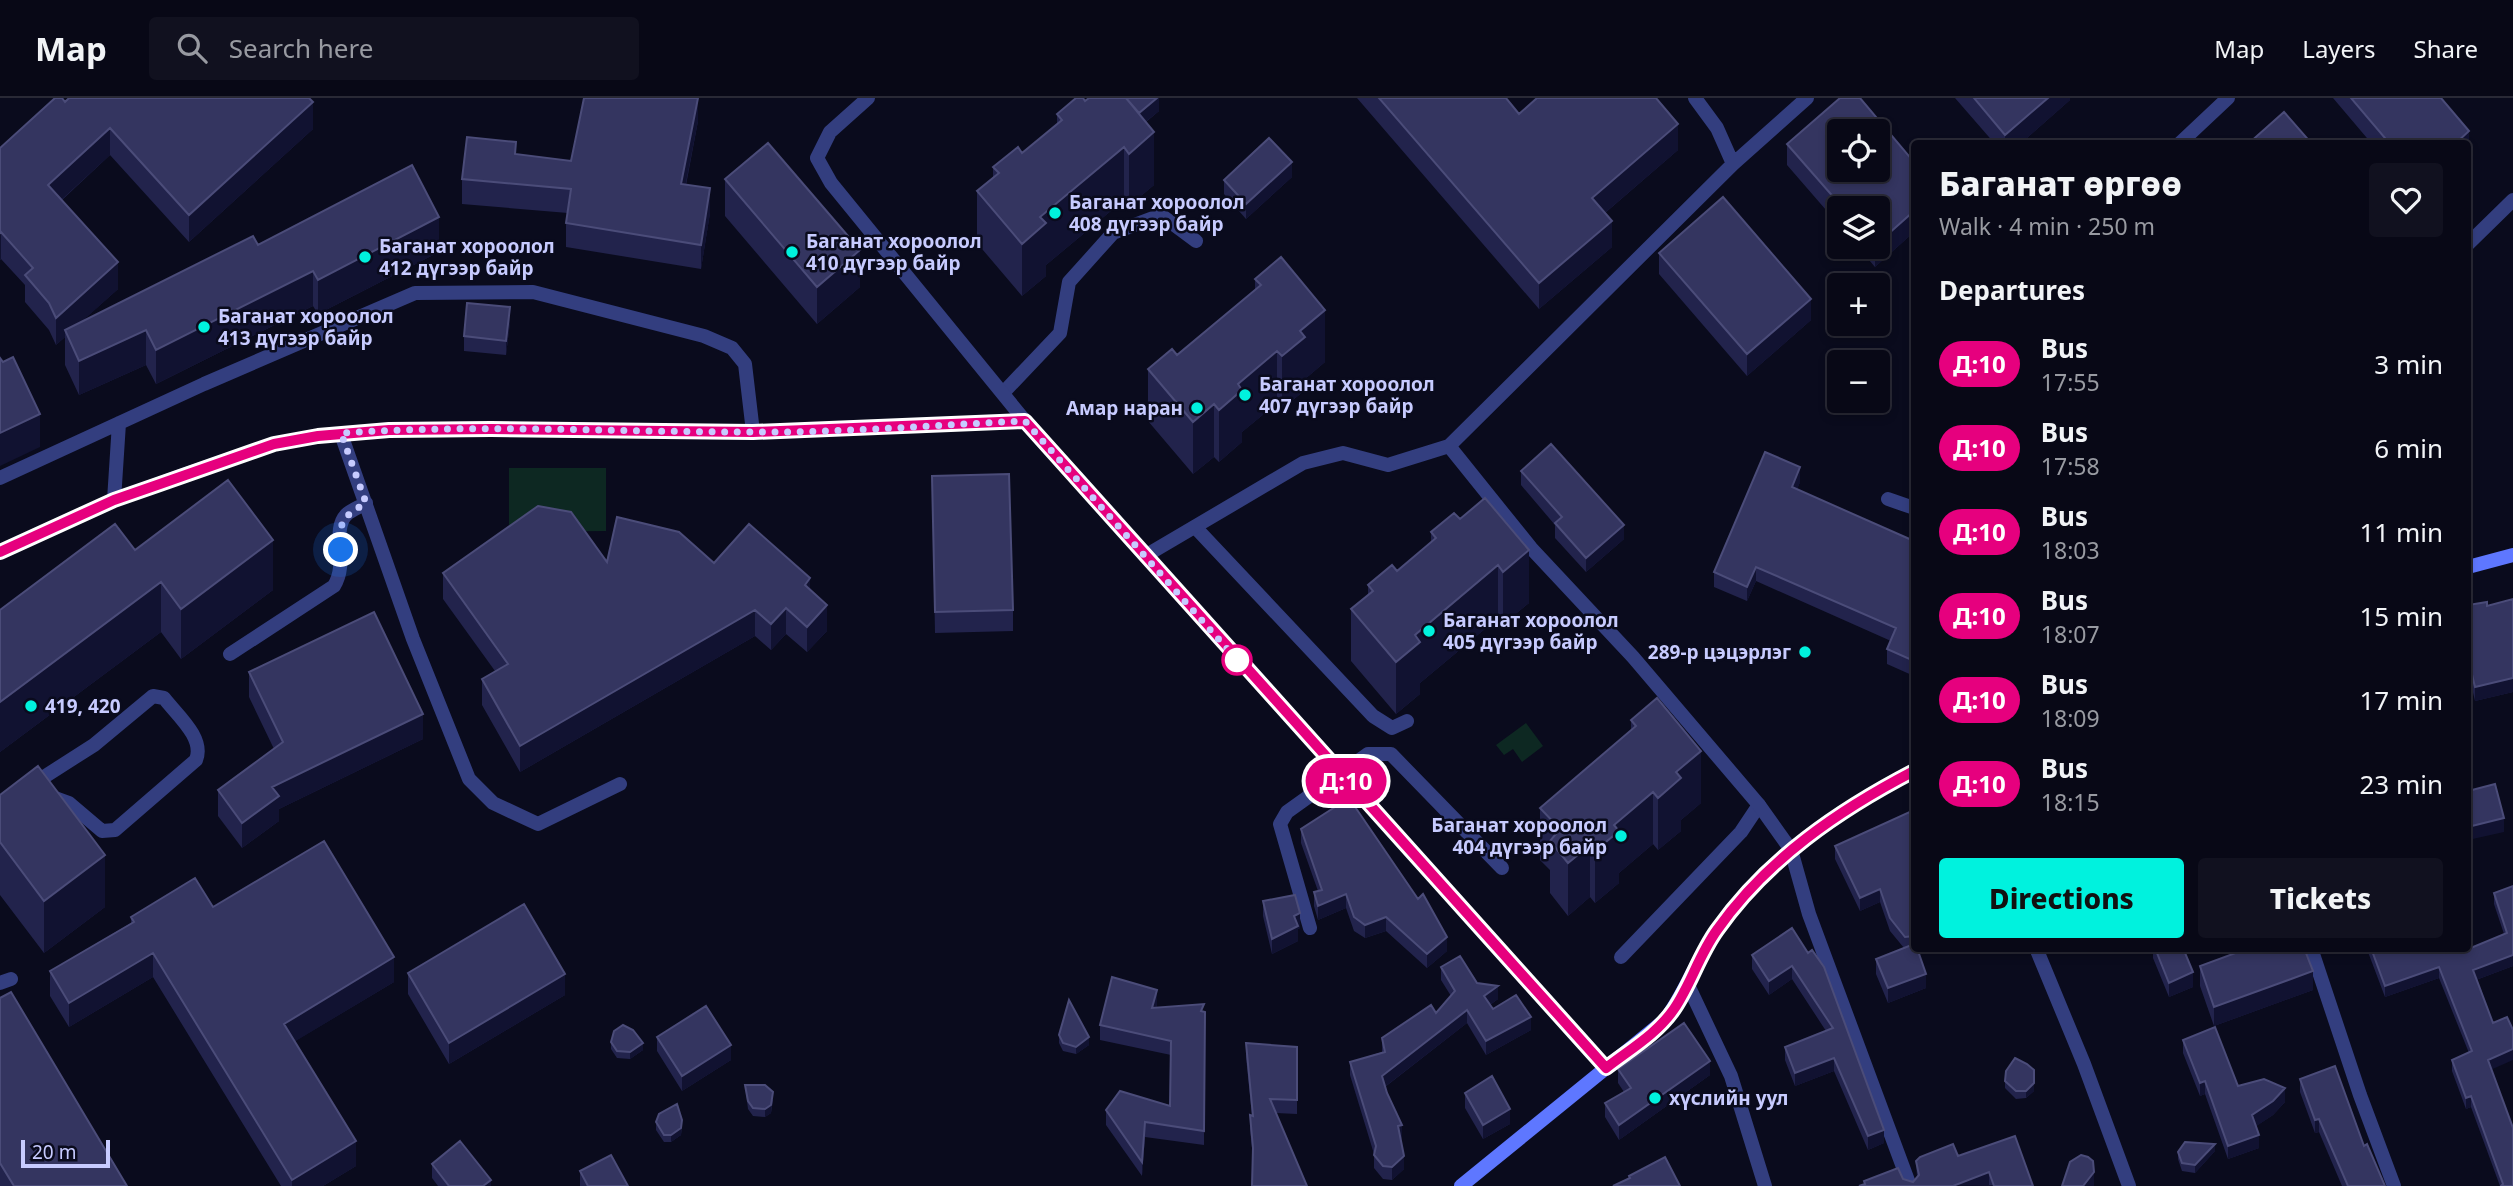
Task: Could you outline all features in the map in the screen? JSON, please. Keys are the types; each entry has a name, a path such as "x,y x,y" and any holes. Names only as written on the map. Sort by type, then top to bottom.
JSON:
{"main road":[{"path":"2471,566 2513,555"},
{"path":"1461,1186 1665,1020 1688,985 1717,929 1762,877 1791,850 1843,812 1911,773"}],"street":[{"path":"868,98 830,132 817,158 831,183 1025,421 1606,1068"},
{"path":"1695,98 1717,128 1733,164"},
{"path":"1145,556 1303,463 1343,453 1388,465 1449,446 1733,164 1807,98"},
{"path":"2183,140 2228,98"},
{"path":"2471,241 2513,200"},
{"path":"1003,393 1060,332 1069,282 1113,233 1161,215 1196,241"},
{"path":"0,478 415,293 533,292 704,336 732,348 745,364 753,432"},
{"path":"0,552 114,500 274,444 341,433 491,429 753,432 1025,421"},
{"path":"114,500 119,423"},
{"path":"341,433 413,639 469,779 493,803 538,824 620,784"},
{"path":"1449,446 1531,548 1633,657 1759,805 1791,850 1810,914 1910,1186"},
{"path":"1888,499 1911,507"},
{"path":"230,654 334,586 341,574 340,526 347,514 366,503"},
{"path":"1195,527 1373,716 1392,728 1407,722"},
{"path":"0,805 94,745 153,696 164,698 198,741 200,751 196,760 115,830 102,831 69,803 50,796 19,794"},
{"path":"1310,928 1280,824 1287,812 1368,754 1391,754 1502,868"},
{"path":"1621,957 1741,832 1759,805"},
{"path":"2038,952 2084,1064 2129,1186"},
{"path":"2312,952 2360,1094 2395,1186"},
{"path":"1688,985 1731,1076 1765,1186"}],"green space":[{"path":"509,468 606,468 606,531 509,532"},
{"path":"1526,723 1543,746 1522,762 1513,749 1504,755 1496,745"}],"building":[{"path":"55,98 62,98 65,102 69,98 309,98 313,102 189,215 110,128 48,185 118,262 56,318 49,303 25,275 33,268 0,233 0,148"},
{"path":"584,98 698,98 681,184 710,188 701,245 566,223 571,189 462,179 467,137 516,142 515,154 571,161"},
{"path":"1076,98 1083,98 1085,101 1089,98 1126,98 1154,132 1129,154 1124,147 1040,217 1046,223 1022,244 977,191 999,173 993,167 1018,147 1022,153 1062,120 1057,114"},
{"path":"1126,98 1157,98 1139,113"},
{"path":"1379,98 1506,98 1519,114 1537,98 1656,98 1678,124 1592,198 1612,221 1539,283"},
{"path":"1840,98 1860,98 1878,119 1827,119 1827,182 1890,182 1890,134 1911,158 1911,214 1890,232 1890,196 1832,196 1787,144"},
{"path":"1974,98 2048,98 2005,135"},
{"path":"2351,98 2441,98 2469,131 2459,140 2387,140"},
{"path":"2284,112 2308,140 2252,140"},
{"path":"1269,138 1292,162 1246,204 1224,180"},
{"path":"768,143 860,250 817,287 725,179"},
{"path":"412,165 439,217 318,280 313,271 156,350 146,330 79,361 65,330 253,236 258,245"},
{"path":"1723,197 1811,299 1747,354 1659,253"},
{"path":"1281,257 1325,310 1300,331 1305,337 1282,356 1277,351 1238,384 1242,390 1219,410 1214,404 1193,422 1148,369 1172,349 1177,355 1261,285 1255,279"},
{"path":"467,303 510,307 506,341 464,336"},
{"path":"13,357 40,414 0,433 0,358 3,362"},
{"path":"1551,444 1624,525 1586,558 1555,523 1562,517 1521,471"},
{"path":"1765,452 1800,467 1792,487 1911,540 1911,660 1887,649 1896,628 1756,567 1747,587 1714,572"},
{"path":"1009,474 1013,610 935,612 932,476"},
{"path":"228,480 273,540 181,609 161,582 0,702 0,610 115,524 135,550"},
{"path":"1485,498 1529,550 1503,572 1498,565 1415,635 1420,642 1396,662 1351,609 1373,591 1368,585 1392,565 1397,571 1436,538 1431,532 1454,513 1460,519"},
{"path":"538,506 571,512 607,562 617,517 679,532 714,563 749,524 810,578 805,585 827,605 807,627 786,608 771,624 755,610 520,746 482,679 508,664 443,573"},
{"path":"2513,599 2513,678 2475,687 2471,670 2471,605 2487,602 2487,606"},
{"path":"374,612 423,714 272,787 279,796 242,823 218,790 283,742 249,672"},
{"path":"1657,698 1701,751 1676,772 1681,778 1658,798 1653,792 1614,825 1619,831 1595,851 1590,845 1568,863 1550,841 1560,829 1540,808 1636,726 1631,720"},
{"path":"38,766 105,855 44,901 0,842 0,795"},
{"path":"2495,784 2504,818 2471,826 2471,790"},
{"path":"1349,798 1418,899 1423,894 1447,937 1427,954 1386,917 1365,925 1354,917 1346,894 1318,906 1314,892 1322,890 1301,829"},
{"path":"1911,811 1911,936 1905,937 1890,918 1880,889 1860,898 1835,846"},
{"path":"324,841 394,957 284,1024 356,1141 292,1180 153,953 69,1003 50,971 134,922 131,917 195,878 213,907"},
{"path":"2513,886 2513,955 2473,970 2493,1023 2507,1017 2513,1030 2513,1049 2488,1060 2513,1128 2513,1186 2501,1186 2503,1184 2471,1096 2466,1098 2452,1060 2472,1051 2439,967 2385,986 2372,952 2471,952 2471,948 2507,933 2494,893"},
{"path":"1295,895 1300,913 1294,916 1298,926 1272,939 1263,901"},
{"path":"524,904 565,974 449,1043 408,973"},
{"path":"1792,928 1808,953 1812,950 1824,967 1884,1130 1868,1136 1834,1058 1795,1073 1785,1047 1833,1028 1792,966 1769,981 1752,955"},
{"path":"1911,945 1911,952 1918,952 1926,974 1888,988 1876,959"},
{"path":"2157,952 2185,952 2193,972 2169,983"},
{"path":"2238,952 2306,952 2313,971 2214,1007 2200,966"},
{"path":"1460,956 1477,983 1498,986 1484,996 1493,1009 1516,995 1531,1017 1486,1041 1467,1010 1382,1076 1402,1125 1398,1126 1404,1156 1392,1167 1383,1166 1374,1155 1376,1146 1350,1062 1385,1052 1382,1038 1431,1005 1436,1013 1455,991 1441,967"},
{"path":"1112,977 1157,990 1152,1008 1204,1004 1201,1011 1205,1012 1204,1131 1145,1122 1142,1162 1106,1110 1120,1091 1170,1106 1171,1041 1100,1025"},
{"path":"11,992 127,1186 14,1186 0,1163 0,998"},
{"path":"1069,1000 1089,1037 1076,1047 1063,1043 1059,1035"},
{"path":"706,1006 731,1045 682,1076 657,1037"},
{"path":"1684,1023 1710,1061 1619,1125 1605,1103 1631,1088 1618,1069"},
{"path":"623,1025 633,1030 643,1043 630,1052 617,1051 611,1042 614,1031"},
{"path":"2215,1027 2238,1086 2264,1079 2285,1088 2273,1101 2252,1115 2259,1135 2228,1146 2205,1081 2200,1083 2183,1040"},
{"path":"1246,1043 1297,1047 1297,1100 1270,1099 1307,1186 1252,1186 1250,1115 1253,1116"},
{"path":"2015,1058 2034,1070 2034,1083 2026,1091 2016,1091 2005,1081 2006,1071"},
{"path":"2335,1066 2364,1146 2367,1144 2385,1186 2348,1186 2319,1119 2315,1120 2300,1079"},
{"path":"1492,1076 1510,1109 1483,1125 1465,1093"},
{"path":"745,1085 765,1085 773,1092 771,1105 765,1109 753,1108 748,1101"},
{"path":"677,1104 682,1120 681,1128 671,1135 664,1135 656,1122 659,1114"},
{"path":"2015,1136 2033,1186 1994,1186 1989,1172 1953,1186 1859,1186 1865,1184 1864,1181 1898,1168 1903,1179 1913,1182 1919,1175 1916,1161 1920,1157 1953,1144 1958,1156"},
{"path":"460,1141 491,1180 483,1186 449,1186 432,1164"},
{"path":"2185,1142 2215,1144 2195,1165 2182,1163 2178,1152"},
{"path":"611,1155 628,1186 588,1186 580,1171"},
{"path":"2081,1155 2093,1161 2094,1172 2083,1186 2062,1186 2070,1162"},
{"path":"1665,1157 1680,1186 1613,1186 1630,1178 1629,1176"}],"bus line":[{"name":"Д:10","path":"0,552 114,500 274,444 318,436 389,430 491,429 753,432 1025,421 1606,1068 1665,1020 1688,985 1694,968 1717,929 1762,877 1791,850 1843,812 1911,773"}],"place":[{"name":"Баганат хороолол 408 дүгээр байр","path":"1055,213"},
{"name":"Баганат хороолол 410 дүгээр байр","path":"792,252"},
{"name":"Баганат хороолол 412 дүгээр байр","path":"365,257"},
{"name":"Баганат хороолол 413 дүгээр байр","path":"204,327"},
{"name":"Баганат хороолол 407 дүгээр байр","path":"1245,395"},
{"name":"Амар наран","path":"1197,408"},
{"name":"Баганат хороолол 405 дүгээр байр","path":"1429,631"},
{"name":"289-р цэцэрлэг","path":"1805,652"},
{"name":"419, 420","path":"31,706"},
{"name":"Баганат хороолол 404 дүгээр байр","path":"1621,836"},
{"name":"хүслийн уул","path":"1655,1098"}],"route":[{"path":"341,550 340,526 347,514 366,503 341,433 491,429 753,432 1025,421 1237,660"}]}
